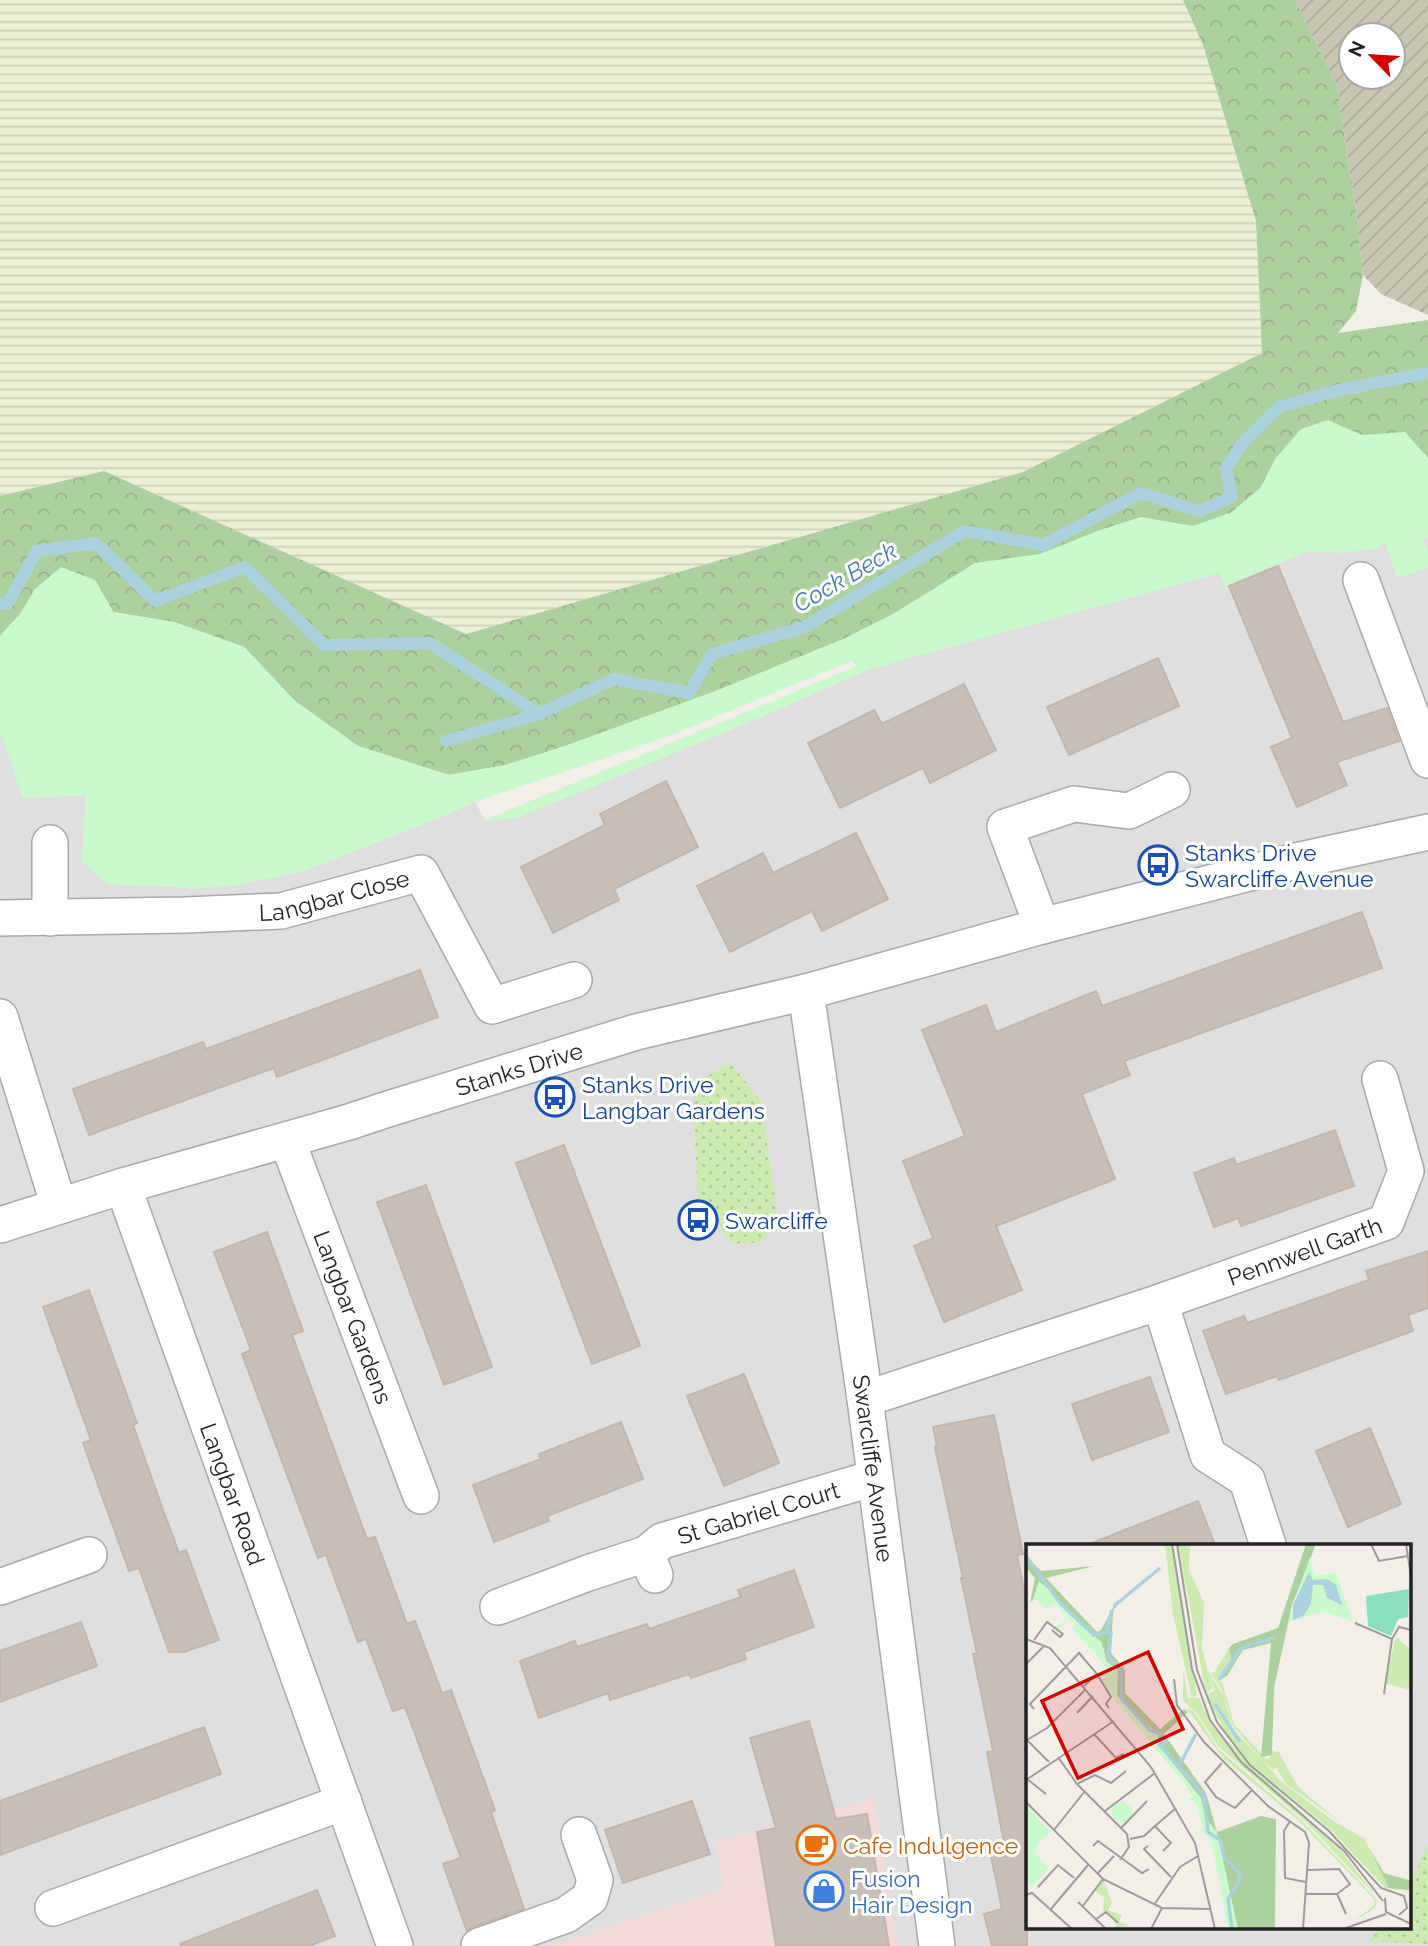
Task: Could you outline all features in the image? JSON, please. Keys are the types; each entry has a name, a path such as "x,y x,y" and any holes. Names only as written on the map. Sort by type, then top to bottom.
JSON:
{"street":[{"path":"1361,580 1428,760"},
{"path":"1042,926 1005,827 1074,804 1129,811 1172,790"},
{"name":"Stanks Drive","path":"0,1225 122,1186 349,1122 636,1032 806,992 1042,926 1300,860 1428,832"},
{"path":"50,843 50,918"},
{"name":"Langbar Close","path":"0,918 281,911 421,873 492,1006 574,980"},
{"name":"Swarcliffe Avenue","path":"806,992 865,1399 937,1946"},
{"path":"0,1017 59,1206"},
{"name":"Pennwell Garth","path":"865,1399 1160,1302 1386,1222 1406,1171 1380,1079"},
{"name":"Langbar Gardens","path":"287,1140 421,1496"},
{"name":"Langbar Road","path":"122,1186 395,1946"},
{"path":"1160,1302 1208,1455 1247,1479 1268,1544"},
{"name":"St Gabriel Court","path":"498,1607 588,1573 650,1564 662,1541 874,1478"},
{"path":"0,1587 89,1555"},
{"path":"53,1908 344,1802"},
{"path":"479,1946 566,1915 590,1898 595,1880 579,1835"}],"shaded area":[{"path":"0,0 1183,0 1203,45 1256,221 1262,353 1023,472 465,634 104,471 0,496"},
{"path":"1295,0 1428,0 1428,315 1381,294 1363,275 1338,91 1407,91 1407,21 1337,21 1337,86"},
{"path":"1428,512 1428,1946 0,1946 0,729 23,798 86,795 82,861 108,884 199,888 237,885 304,871 475,802 485,820 858,666"},
{"path":"874,1799 898,1946 551,1946 724,1888 714,1842"}],"green space":[{"path":"1183,0 1295,0 1337,86 1363,275 1356,311 1338,333 1428,320 1428,512 857,666 841,640 716,691 565,746 506,765 449,775 358,746 295,701 244,647 174,622 113,612 95,580 35,589 21,613 0,636 0,496 104,471 466,634 1023,472 1262,353 1256,221 1203,45"},
{"path":"1328,420 1362,435 1405,432 1428,458 1428,537 1423,538 1428,552 1428,568 1397,578 1385,542 1380,548 1343,553 1309,551 1225,586 1220,573 870,669 750,722 517,818 484,821 857,666 854,660 669,736 475,802 304,871 237,885 199,888 108,884 82,861 86,795 23,798 0,729 0,636 21,613 35,589 61,567 95,580 113,612 174,622 244,647 295,701 358,746 449,775 506,765 716,691 841,640 893,614 975,563 1040,554 1141,517 1193,526 1232,512 1261,487 1275,459 1301,429"},
{"path":"731,1064 761,1101 777,1212 763,1242 732,1244 698,1200 693,1094 709,1075"},
{"path":"1428,1843 1428,1944 1371,1941 1371,1937 1379,1928 1410,1928 1410,1884"}],"building":[{"path":"1278,566 1343,722 1387,708 1399,741 1337,762 1347,785 1297,807 1271,747 1292,738 1229,586"},
{"path":"1158,658 1179,706 1069,755 1047,707"},
{"path":"964,684 996,750 930,783 923,768 840,808 808,743 874,710 882,724"},
{"path":"666,781 698,847 614,889 619,900 553,933 521,867 605,825 600,814"},
{"path":"856,833 888,899 822,931 812,911 730,952 697,886 763,853 773,873"},
{"path":"1362,912 1382,968 1124,1061 1130,1075 1082,1094 1115,1179 996,1226 1022,1290 944,1322 914,1246 933,1238 903,1161 965,1136 922,1030 986,1005 996,1032 1096,991 1102,1006"},
{"path":"420,970 438,1017 277,1077 274,1068 89,1135 73,1089 203,1042 206,1049"},
{"path":"1335,1130 1354,1186 1241,1226 1238,1218 1214,1227 1194,1173 1234,1158 1236,1165"},
{"path":"564,1145 640,1346 592,1364 516,1163"},
{"path":"426,1185 492,1367 444,1385 377,1202"},
{"path":"267,1232 303,1331 292,1335 367,1539 375,1537 407,1624 415,1621 442,1693 451,1690 495,1810 491,1812 524,1909 467,1931 443,1864 461,1858 405,1707 393,1711 366,1639 358,1642 326,1555 318,1558 242,1354 251,1350 214,1252"},
{"path":"1428,1251 1428,1308 1408,1315 1413,1331 1279,1380 1277,1376 1226,1394 1203,1331 1244,1316 1247,1323 1369,1280 1366,1271"},
{"path":"89,1290 137,1423 133,1425 163,1510 179,1553 186,1550 219,1640 184,1652 169,1652 139,1568 129,1571 83,1443 91,1440 43,1307"},
{"path":"744,1374 779,1463 724,1486 687,1396"},
{"path":"1150,1377 1169,1432 1092,1460 1072,1404"},
{"path":"994,1415 1023,1554 1017,1555 1026,1600 1027,1946 992,1946 984,1914 1002,1909 989,1846 1004,1843 987,1752 993,1751 973,1654 977,1654 933,1427"},
{"path":"621,1422 643,1479 547,1516 549,1521 494,1542 473,1485 541,1459 539,1454"},
{"path":"1370,1428 1401,1504 1348,1527 1316,1451"},
{"path":"1198,1501 1215,1544 1092,1544"},
{"path":"794,1570 814,1627 744,1652 746,1659 691,1678 689,1674 610,1700 608,1693 539,1718 520,1661 575,1641 577,1647 647,1624 649,1629 741,1597 738,1590"},
{"path":"81,1622 97,1666 0,1702 0,1651"},
{"path":"809,1721 836,1819 867,1814 889,1946 776,1946 757,1832 776,1828 750,1738"},
{"path":"204,1727 221,1774 0,1855 0,1801"},
{"path":"692,1801 710,1854 623,1883 605,1830"},
{"path":"317,1890 335,1936 309,1946 180,1944"}],"waterway":[{"name":"Cock Beck","path":"0,604 8,603 37,551 96,543 155,601 245,567 324,645 430,643 539,714 614,679 689,693 712,654 805,627 965,531 1043,545 1141,493 1200,511 1232,497 1226,468 1242,444 1279,407 1339,390 1428,373"},
{"path":"446,741 539,714"}],"place":[{"name":"Stanks Drive Swarcliffe Avenue","path":"1158,865"},
{"name":"Stanks Drive Langbar Gardens","path":"555,1097"},
{"name":"Swarcliffe","path":"698,1220"},
{"name":"Cafe Indulgence","path":"816,1845"},
{"name":"Fusion Hair Design","path":"824,1891"}]}
